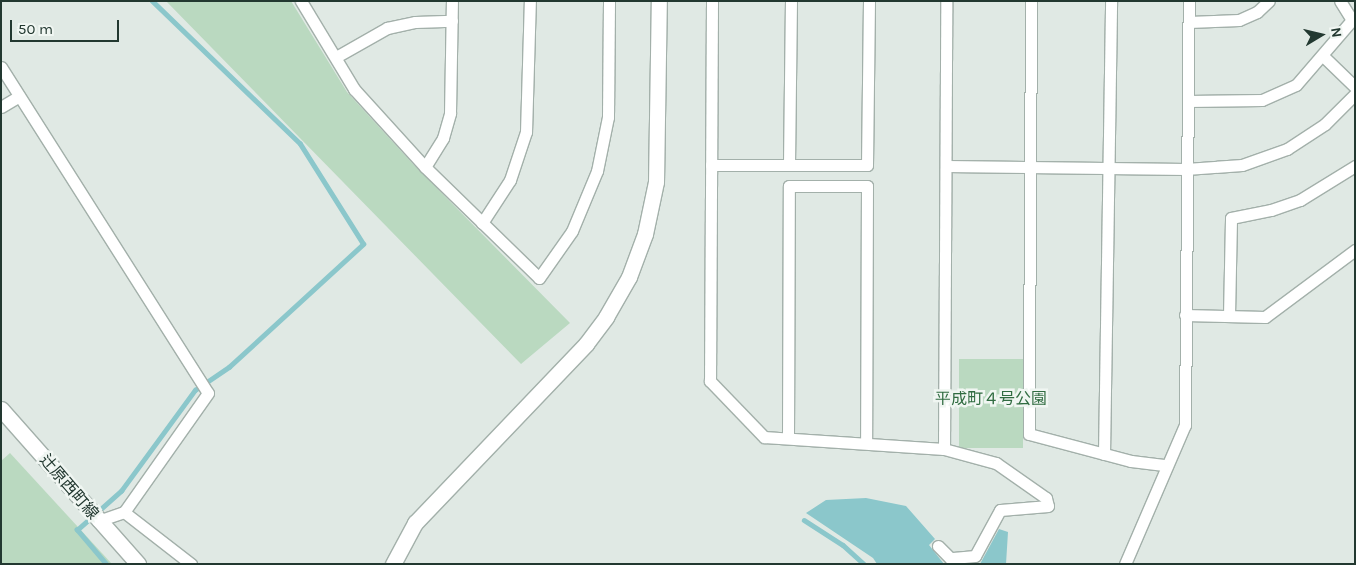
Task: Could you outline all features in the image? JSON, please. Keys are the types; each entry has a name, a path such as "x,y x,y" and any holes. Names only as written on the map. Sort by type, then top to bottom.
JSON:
{"street":[{"path":"301,1 354,89 425,167 539,278 572,231 587,199 604,142 608,117 609,1"},
{"path":"425,167 444,138 450,113 452,1"},
{"path":"482,223 510,180 526,132 530,1"},
{"path":"393,564 415,523 586,344 606,317 629,277 645,234 656,182 659,1"},
{"path":"712,1 710,381 764,437 944,449 996,464 1042,494 1048,506 1000,510 975,556 950,558 938,546"},
{"path":"789,164 791,1"},
{"path":"711,165 867,165 869,1"},
{"path":"944,449 946,1"},
{"path":"1031,1 1029,434 1104,454 1166,465"},
{"path":"1104,454 1111,1"},
{"path":"1125,564 1166,465 1185,425 1189,1"},
{"path":"1189,22 1239,20 1257,12 1269,1"},
{"path":"1188,100 1251,101 1272,97 1296,85 1323,56 1352,20 1340,1"},
{"path":"336,57 387,28 415,22 452,21"},
{"path":"1323,56 1355,87"},
{"path":"1,67 208,393 124,512 98,521"},
{"path":"946,166 1186,169 1242,165 1286,149 1325,124 1355,94"},
{"path":"1,107 19,96"},
{"path":"1229,315 1231,218 1265,212 1300,200 1317,192 1355,166"},
{"path":"788,438 789,186 867,186 866,443"},
{"path":"1185,315 1264,317 1355,250"},
{"name":"辻原西町線","path":"1,409 86,509 138,564"},
{"path":"124,512 191,564"}],"green space":[{"path":"166,1 291,1 347,92 412,163 570,323 521,364"},
{"name":"平成町４号公園","path":"959,359 1023,359 1023,448 959,448"},
{"path":"10,453 112,564 1,564 1,461"}],"water":[{"path":"866,498 906,506 935,539 929,545 944,564 877,564 873,558 806,513 826,500"},
{"path":"999,529 1008,532 1006,564 980,564"}],"waterway":[{"path":"106,564 77,530 121,491 195,390 229,367 363,244 300,144 152,1"},
{"path":"804,520 843,545 864,564"}]}
